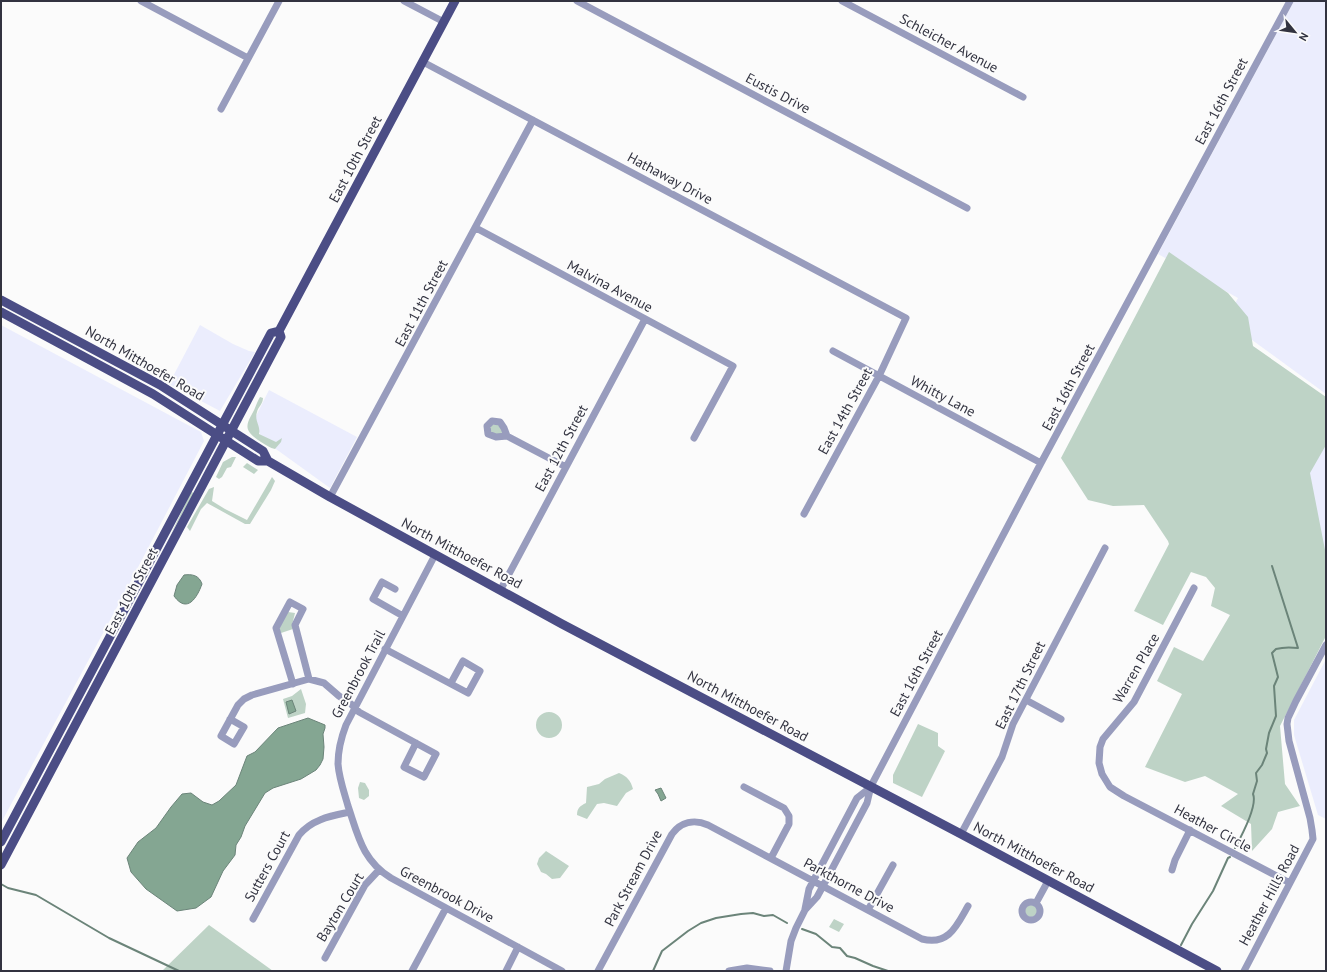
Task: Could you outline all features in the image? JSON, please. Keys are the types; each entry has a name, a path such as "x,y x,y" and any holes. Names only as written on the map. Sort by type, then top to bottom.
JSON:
{"main road":[{"name":"East 10th Street","path":"1,842 271,333 279,331 455,1"},
{"name":"North Mitthoefer Road","path":"1,300 162,387 263,451 268,461"},
{"name":"North Mitthoefer Road","path":"1,312 172,406 258,461 268,461 330,497 435,555 501,589 562,624 871,786 1217,971"},
{"name":"East 10th Street","path":"1,865 282,337 279,331"},
{"path":"128,381 137,380 156,390 159,390 162,387"}],"street":[{"path":"141,1 248,58"},
{"path":"221,109 279,1"},
{"path":"404,1 444,22"},
{"name":"Eustis Drive","path":"577,1 967,208"},
{"name":"Schleicher Avenue","path":"842,1 1023,97"},
{"name":"East 16th Street","path":"871,786 1041,463 1290,1"},
{"name":"Hathaway Drive","path":"423,62 906,318"},
{"name":"East 11th Street","path":"330,497 534,120"},
{"name":"Malvina Avenue","path":"476,228 733,366 694,438"},
{"name":"East 14th Street","path":"804,514 879,376 906,318"},
{"name":"East 12th Street","path":"501,589 645,319"},
{"name":"Whitty Lane","path":"833,351 1041,463"},
{"path":"507,436 566,467"},
{"name":"East 17th Street","path":"961,834 1002,757 1012,728 1026,700 1105,548"},
{"name":"Greenbrook Trail","path":"350,812 340,779 338,754 342,735 354,708 435,555"},
{"path":"395,589 382,582 373,599 403,616"},
{"name":"Warren Place","path":"1124,796 1110,787 1102,774 1099,763 1100,747 1103,738 1134,702 1194,588"},
{"path":"293,684 276,628 290,602 303,609 295,625 310,679"},
{"name":"Heather Hills Road","path":"1244,971 1312,841 1312,830 1289,741 1287,724 1288,718 1326,645"},
{"path":"386,649 468,693 480,671 463,661 451,683"},
{"path":"230,719 238,705 248,696 310,679 324,683 360,713 416,743 436,754 424,777 404,767 416,743"},
{"path":"1026,700 1061,719"},
{"path":"805,910 808,890 857,798 871,786"},
{"path":"786,971 791,941 796,928 805,910 817,897 867,804 871,786"},
{"path":"744,787 784,808 789,814 789,824 770,858"},
{"name":"Heather Circle","path":"1124,796 1290,883"},
{"name":"Greenbrook Drive","path":"350,812 361,846 379,870 391,878 562,971"},
{"name":"Sutters Court","path":"253,919 302,830 317,820 350,812"},
{"name":"Park Stream Drive","path":"598,971 677,827 685,823 699,822 708,825"},
{"name":"Parkthorne Drive","path":"708,825 922,939 932,941 942,939 952,932 968,906"},
{"path":"1172,870 1175,860 1190,830"},
{"path":"868,910 893,865"},
{"name":"Bayton Court","path":"325,958 365,885 379,870"},
{"path":"1036,903 1048,881"},
{"path":"412,971 446,908"},
{"path":"506,971 518,947"},
{"path":"729,971 747,968 770,971"}],"shaded area":[{"path":"1294,1 1326,1 1326,394 1226,321 1238,298 1158,254"},
{"path":"1169,252 1228,293 1248,317 1253,346 1326,397 1326,445 1310,473 1326,555 1326,636 1280,726 1285,784 1300,806 1278,812 1272,829 1252,851 1251,824 1221,806 1238,794 1205,776 1185,782 1145,767 1182,694 1157,681 1174,647 1203,661 1230,615 1211,606 1215,588 1206,577 1191,572 1163,625 1134,611 1169,544 1168,541 1144,505 1113,506 1088,500 1061,458"},
{"path":"1,325 201,432 204,441 123,596 1,823"},
{"path":"200,325 233,344 255,352 220,411 169,384"},
{"path":"269,390 357,437 330,488 262,439 254,420"},
{"path":"260,397 263,398 263,400 256,415 259,434 276,442 282,438 281,442 275,449 253,436 247,427 249,419"},
{"path":"491,424 499,425 505,435 493,434 489,429"},
{"path":"1326,440 1326,562 1309,470"},
{"path":"232,457 236,457 231,467 227,468 222,477 219,479 216,477 223,462"},
{"path":"247,463 258,470 254,474 243,467"},
{"path":"272,477 275,481 271,490 250,524 245,524 207,503 201,509 190,531 187,527 209,489 214,487 212,501 247,520"},
{"path":"191,492 194,493 171,534"},
{"path":"184,575 195,576 201,581 202,584 194,599 187,604 183,604 174,596 177,585"},
{"path":"288,612 295,613 292,625 293,629 281,633 279,631 283,615"},
{"path":"1326,659 1326,819 1318,815 1294,735 1294,720"},
{"path":"301,689 306,704 305,713 288,718 283,699 292,696"},
{"path":"292,700 296,711 289,714 286,702"},
{"path":"549,712 558,716 562,725 558,734 549,738 540,734 536,725 540,716"},
{"path":"308,718 325,725 323,734 323,759 320,765 316,770 301,779 273,788 265,793 245,826 236,845 235,855 223,871 211,897 196,908 177,911 146,889 131,872 127,858 138,842 156,828 182,794 191,793 203,802 212,805 219,801 236,785 247,756 255,752 278,728"},
{"path":"918,724 938,733 938,746 945,751 922,797 893,783 893,775"},
{"path":"619,773 628,779 633,789 626,793 617,806 604,803 597,804 587,819 577,815 579,808 586,803 587,787 599,784 605,779"},
{"path":"360,782 365,783 369,790 369,796 364,800 359,798 358,788"},
{"path":"661,788 666,798 661,801 655,790"},
{"path":"546,851 569,866 560,878 552,879 541,872 537,864 539,858"},
{"path":"1031,905 1035,907 1037,911 1035,915 1031,917 1027,915 1025,911 1027,907"},
{"path":"834,919 844,924 839,932 829,927"},
{"path":"209,925 273,971 162,971"}],"waterway":[{"path":"1235,848 1251,813 1254,799 1253,794 1257,781 1256,773 1262,765 1267,753 1266,749 1269,733 1276,716 1274,686 1278,677 1272,653 1279,648 1298,648 1272,566"},
{"path":"1181,945 1192,924 1213,891 1228,858 1230,857"},
{"path":"1,884 8,888 36,895 109,938 179,971"},
{"path":"653,971 662,951 701,923 716,918 753,913 764,916 773,915 787,923"},
{"path":"802,929 816,934 832,947 840,948 847,956 888,971"}]}
